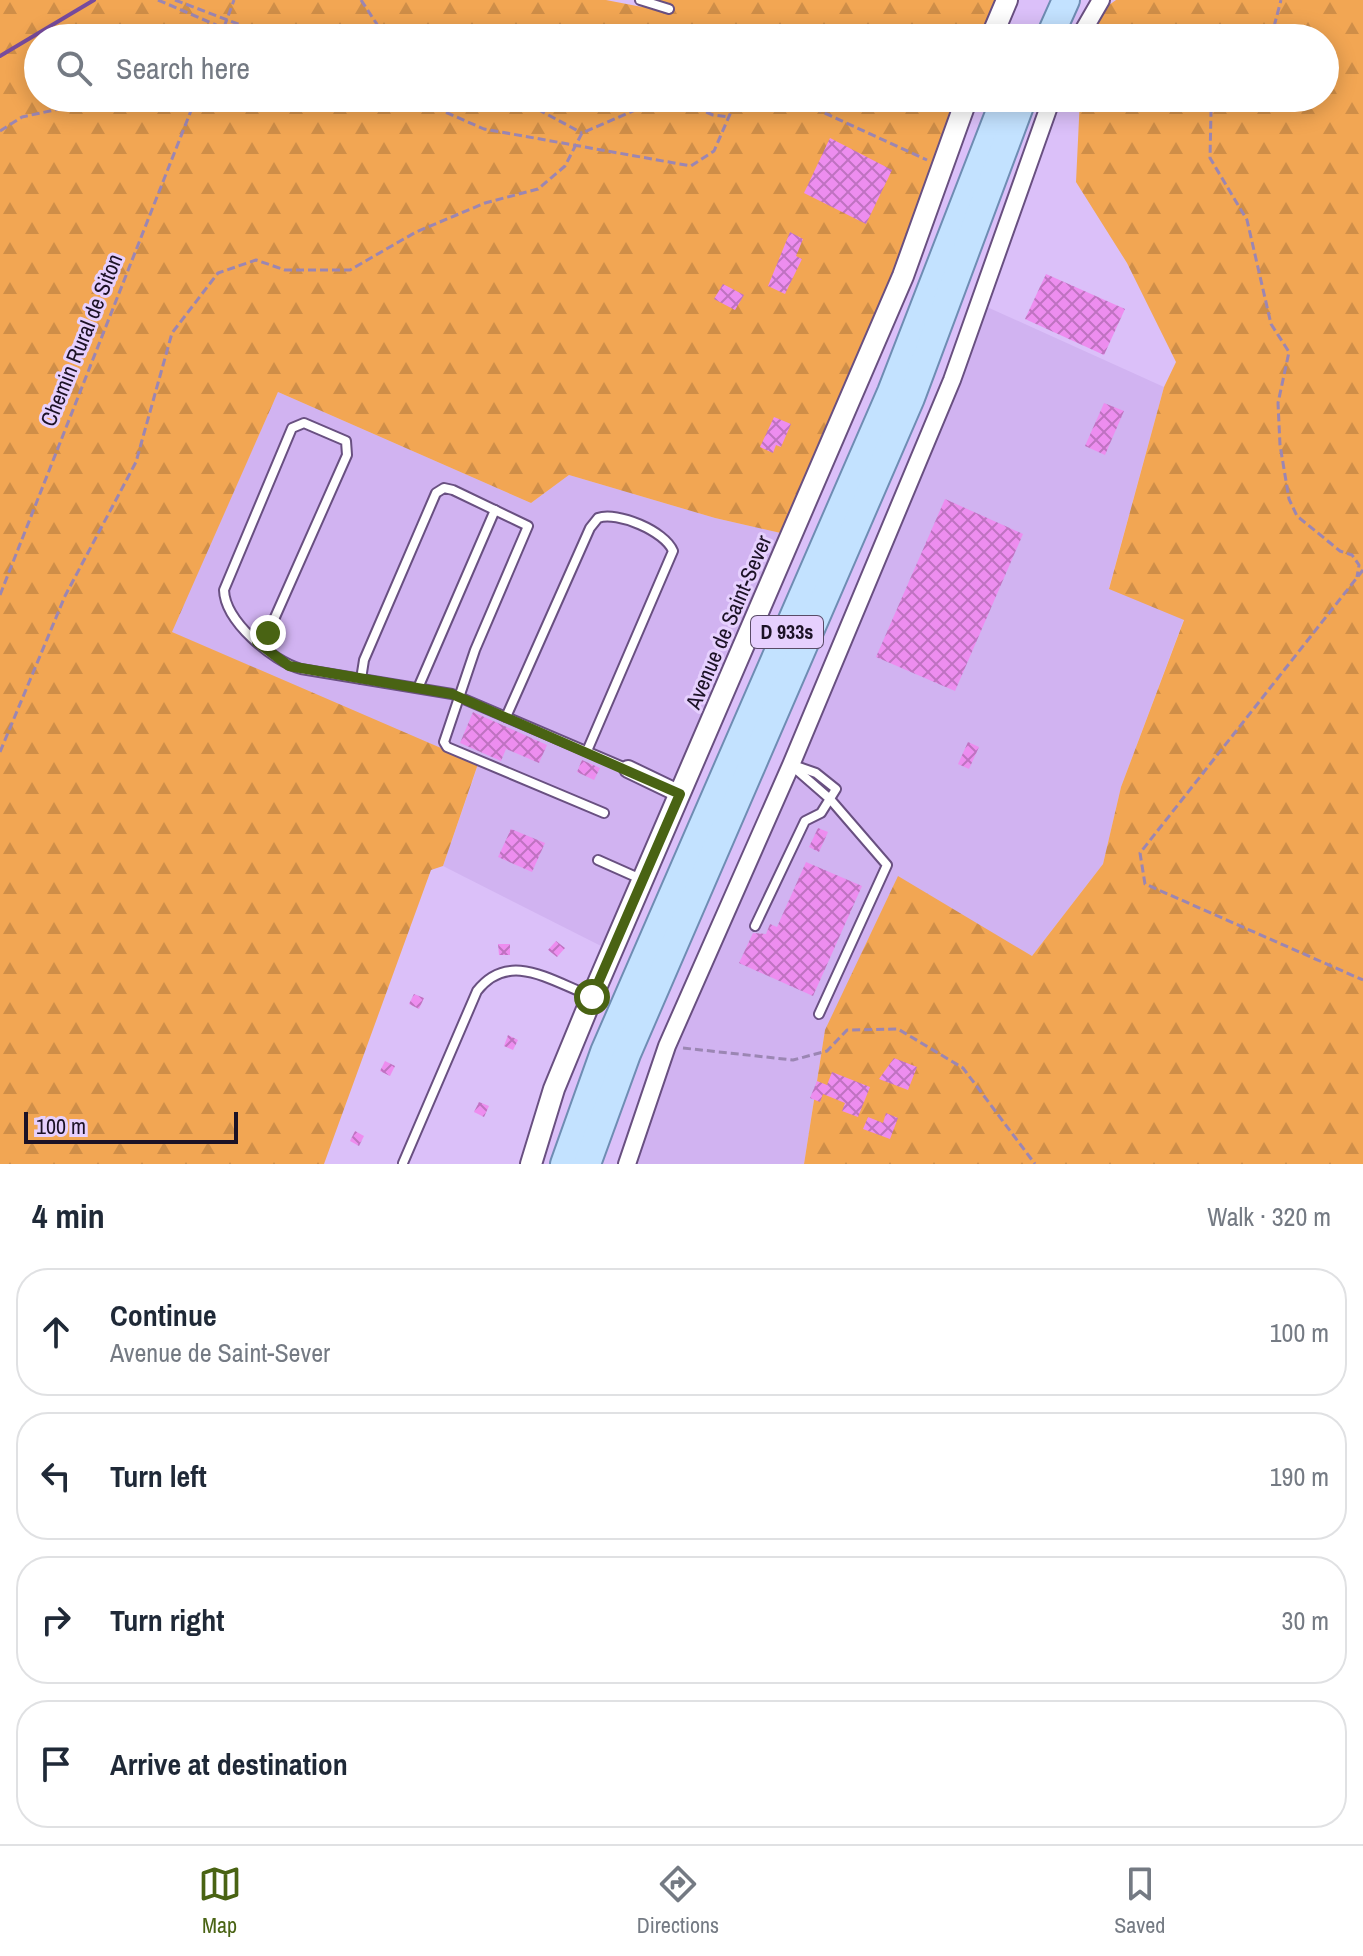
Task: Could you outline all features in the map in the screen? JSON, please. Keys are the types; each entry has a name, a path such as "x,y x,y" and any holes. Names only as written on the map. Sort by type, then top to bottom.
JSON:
{"main road":[{"path":"1037,24 1047,0"},
{"path":"1055,24 1066,0"},
{"name":"D 933s","path":"564,1164 604,1052 891,392 1000,112"},
{"name":"D 933s","path":"587,1164 627,1054 911,398 1018,112"}],"street":[{"path":"997,24 1007,0"},
{"path":"1087,24 1101,0"},
{"name":"Avenue de Saint-Sever","path":"531,1164 554,1089 592,997 903,276 962,112"},
{"path":"627,1164 667,1046 791,765 952,380 1047,112"},
{"path":"628,769 680,794"}],"lane":[{"path":"640,0 669,9"},
{"path":"257,642 268,633 347,455 346,441 304,423 292,428 224,590 224,600 257,642 289,666 460,697 628,769"},
{"path":"361,679 364,660 436,493 444,488 453,490 528,526 475,650 445,735 447,747 604,813"},
{"path":"418,688 495,510"},
{"path":"506,717 590,528 598,518 616,516 663,538 673,551 587,751"},
{"path":"791,765 830,799 887,865 819,1014"},
{"path":"755,926 805,821 821,813 830,799"},
{"path":"598,860 643,880"},
{"path":"403,1163 477,991 487,978 506,969 525,971 592,997"}],"path":[{"path":"158,0 214,24"},
{"path":"175,0 240,24"},
{"path":"224,24 234,0"},
{"path":"361,0 377,24"},
{"path":"1275,24 1281,0"},
{"path":"0,131 22,117 45,112"},
{"name":"Chemin Rural de Siton","path":"0,595 190,112"},
{"path":"445,112 484,129 691,166 714,151 731,112"},
{"path":"543,112 582,133"},
{"path":"0,752 65,596 136,462 172,333 218,273 256,260 285,270 350,270 416,232 485,203 538,189 565,166 582,133 631,112"},
{"path":"706,112 729,117"},
{"path":"823,112 941,166"},
{"path":"1211,112 1210,158 1247,220 1271,324 1289,352 1278,403 1280,445 1289,499 1297,516 1340,551 1352,555 1359,565 1357,577"},
{"path":"1363,570 1140,853 1145,884 1363,980"},
{"path":"667,1046 793,1060 827,1051 847,1030 898,1029 963,1068 1035,1164"}],"shaded area":[{"path":"987,307 1164,387 1109,588 1184,619 1121,787 1103,864 1032,956 825,1030 804,1164 635,1164 680,1034"},
{"path":"278,392 531,503 569,475 715,518 785,534 603,947 443,866 478,765 171,632"}],"green space":[{"path":"0,0 606,0 642,7 645,0 1012,0 1002,24 24,24 24,112 964,112 785,534 715,518 569,475 531,503 278,392 172,632 478,764 443,866 431,870 324,1164 0,1164"},
{"path":"1116,0 1363,0 1363,1164 804,1164 825,1030 898,876 1032,956 1103,864 1121,787 1184,620 1109,589 1164,387 1176,362 1127,263 1076,182 1079,112 1339,112 1339,24 1084,23"}],"building":[{"path":"830,138 892,170 866,224 804,193"},
{"path":"790,232 803,239 796,256 802,259 785,294 768,286"},
{"path":"1046,274 1125,309 1104,355 1025,319"},
{"path":"723,284 744,295 735,310 714,299"},
{"path":"1104,403 1124,411 1105,455 1085,446"},
{"path":"774,417 791,424 781,447 776,445 773,453 760,447"},
{"path":"945,499 1023,534 955,691 876,657"},
{"path":"473,712 547,745 539,763 506,749 501,761 460,743"},
{"path":"968,742 979,747 969,769 958,764"},
{"path":"582,760 600,768 594,780 577,772"},
{"path":"818,828 828,832 819,852 809,847"},
{"path":"511,829 545,843 532,872 498,857"},
{"path":"806,862 862,886 813,996 739,963 753,933 766,934 770,924 777,927"},
{"path":"556,941 565,948 557,957 548,950"},
{"path":"498,944 510,944 510,955 499,955"},
{"path":"414,994 424,998 419,1009 409,1004"},
{"path":"508,1035 518,1040 513,1050 504,1046"},
{"path":"894,1058 917,1067 908,1090 879,1079"},
{"path":"385,1061 395,1066 390,1076 380,1071"},
{"path":"832,1072 870,1087 858,1117 842,1111 845,1103 823,1094 820,1102 810,1098 817,1081 827,1085"},
{"path":"479,1102 489,1106 484,1117 474,1112"},
{"path":"886,1113 898,1118 890,1139 863,1129 868,1117 883,1123"},
{"path":"355,1131 364,1136 359,1146 350,1141"}],"waterway":[{"path":"54,24 94,0"},
{"path":"0,56 24,42"}],"route":[{"path":"268,633 257,642 277,661 289,666 452,694 680,794 592,997"}]}
